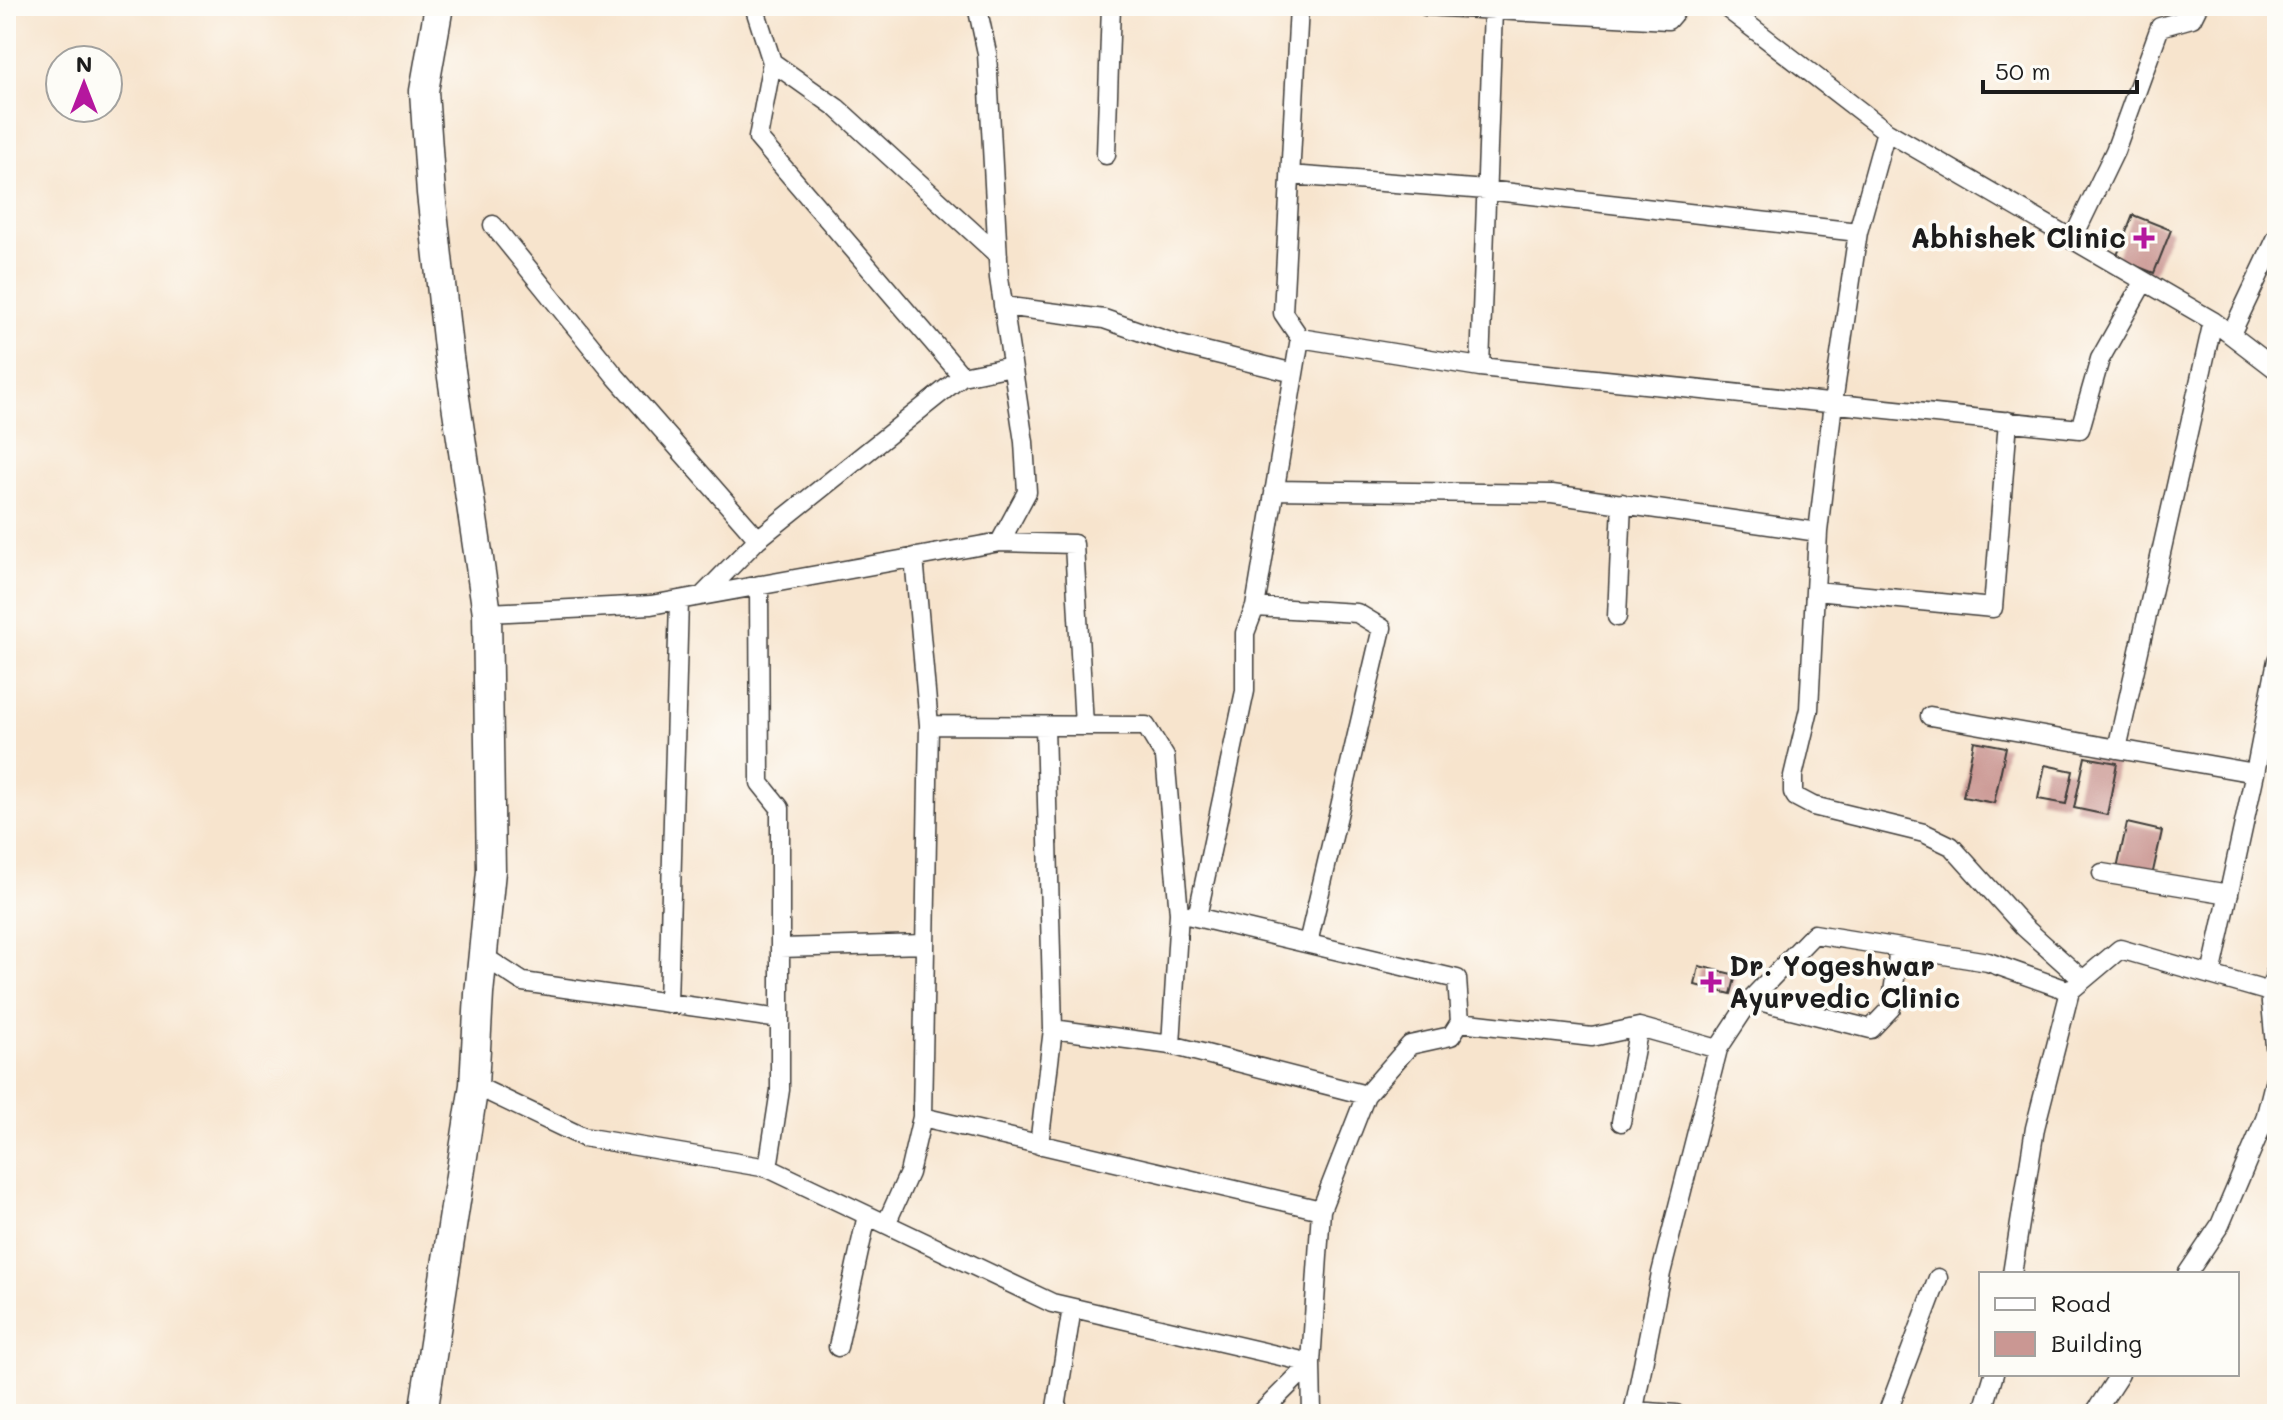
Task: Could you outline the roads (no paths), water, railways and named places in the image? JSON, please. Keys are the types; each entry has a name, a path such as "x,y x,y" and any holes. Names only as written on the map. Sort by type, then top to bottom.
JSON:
{"main road":[{"path":"423,1414 474,1085 491,871 487,613 449,357 431,193 424,91 439,6"}],"street":[{"path":"754,6 772,62 758,138 962,376"},
{"path":"977,6 987,53 998,255 1024,442 1027,492 1000,542"},
{"path":"1106,155 1111,6"},
{"path":"1171,1045 1188,915 1245,691 1245,633 1255,607 1300,338 1283,313 1299,6"},
{"path":"1426,6 1668,20 1680,6"},
{"path":"1724,6 1886,131 2213,321 2277,370"},
{"path":"2072,240 2115,151 2160,27 2192,18 2198,6"},
{"path":"1480,367 1493,10"},
{"path":"772,62 837,108 998,255"},
{"path":"1886,131 1858,232 1833,403 1818,532 1809,709 1791,785 1796,797 1813,806 1924,833 1951,846 2077,985"},
{"path":"1290,175 1486,190 1858,232"},
{"path":"493,225 616,377 758,539"},
{"path":"2231,334 2277,237"},
{"path":"1300,338 1480,367 2080,429 2100,359 2144,281"},
{"path":"1003,306 1104,319 1176,344 1294,373"},
{"path":"2117,749 2213,321"},
{"path":"703,595 758,539 962,376 1012,366"},
{"path":"1816,591 1993,608 2008,421"},
{"path":"1274,490 1552,494 1818,532"},
{"path":"1617,617 1622,503"},
{"path":"487,613 651,605 1000,542 1074,544 1084,726"},
{"path":"886,1224 909,1173 922,1117 929,725 914,557"},
{"path":"759,585 760,783 780,808 780,1090 768,1168"},
{"path":"668,1003 679,600"},
{"path":"1255,607 1357,613 1382,628 1308,943"},
{"path":"2211,975 2277,660"},
{"path":"1930,716 2255,773"},
{"path":"929,725 1146,726 1165,757 1188,915"},
{"path":"1039,1145 1053,1029 1045,726"},
{"path":"2102,873 2229,894"},
{"path":"1188,915 1457,979 1460,1022 1451,1036 1410,1045 1366,1095 1321,1210 1311,1363 1312,1414"},
{"path":"1676,1414 1634,1412 1661,1273 1718,1049 1751,999 1814,934 1988,962 2077,985"},
{"path":"780,948 925,944"},
{"path":"1751,999 1871,1029 1891,1008 1899,948"},
{"path":"2012,1272 2035,1128 2077,985 2120,949 2270,992"},
{"path":"483,956 523,982 780,1019"},
{"path":"2188,1272 2220,1225 2265,1119 2277,1069 2270,992 2277,966"},
{"path":"1460,1022 1592,1037 1639,1027 1718,1049"},
{"path":"1621,1122 1639,1027"},
{"path":"1053,1029 1171,1045 1366,1095"},
{"path":"474,1085 583,1137 768,1168 1052,1303 1311,1363"},
{"path":"922,1117 1321,1210"},
{"path":"838,1347 867,1215"},
{"path":"1887,1414 1938,1278"},
{"path":"1055,1414 1072,1308"},
{"path":"1260,1414 1311,1363"},
{"path":"1982,1414 1993,1376"},
{"path":"2094,1414 2119,1376"}],"place":[{"name":"Abhishek Clinic","path":"2144,238"},
{"name":"Dr. Yogeshwar Ayurvedic Clinic","path":"1711,982"}]}
